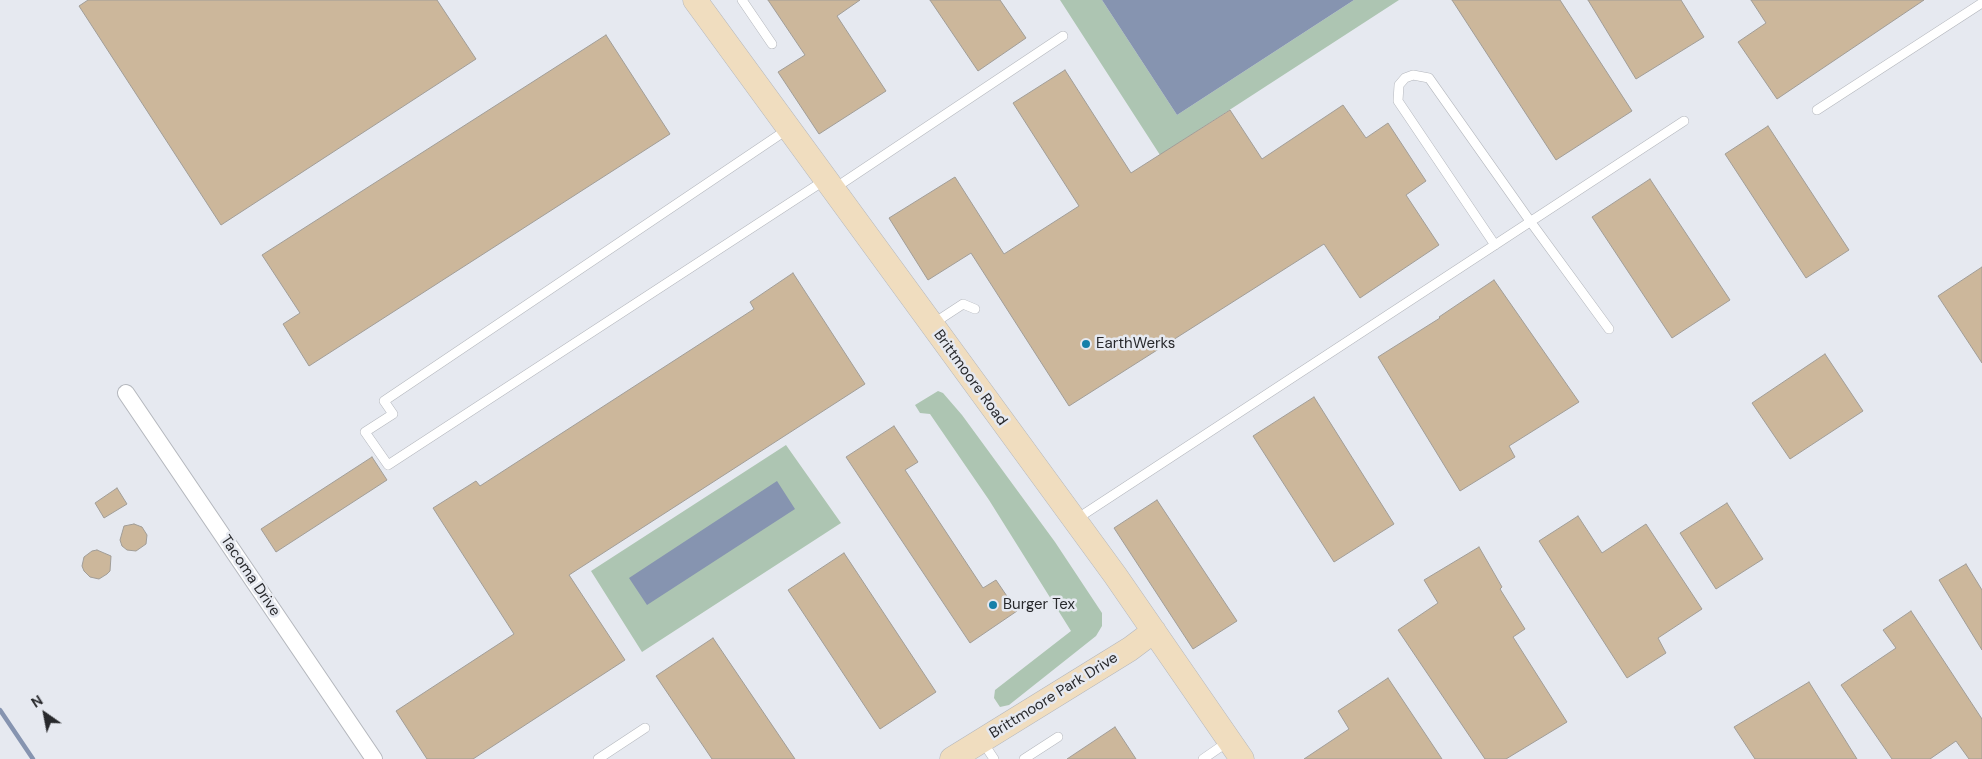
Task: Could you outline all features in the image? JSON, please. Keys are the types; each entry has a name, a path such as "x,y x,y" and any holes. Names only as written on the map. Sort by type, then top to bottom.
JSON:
{"main road":[{"name":"Brittmoore Road","path":"695,0 1075,520 1236,750"},
{"name":"Brittmoore Park Drive","path":"952,759 988,750 1154,631"}],"street":[{"name":"Tacoma Drive","path":"126,393 374,759"}],"lane":[{"path":"742,0 772,44"},
{"path":"1817,110 1982,3"},
{"path":"788,129 675,207 384,401 393,414 365,432 388,465 1063,36"},
{"path":"1495,245 1398,101 1399,85 1405,78 1413,75 1429,78 1609,329"},
{"path":"1075,520 1684,121"},
{"path":"931,325 963,304 975,309"},
{"path":"598,759 645,728"},
{"path":"1024,759 1058,737"},
{"path":"1203,759 1236,750"}],"green space":[{"path":"1060,0 1102,0 1177,115 1354,0 1399,0 1160,155"},
{"path":"938,391 943,393 962,415 1055,542 1102,613 1102,626 1096,636 1009,705 1000,707 994,698 995,690 1071,631 989,500 930,414 920,413 915,405"},
{"path":"786,445 841,523 642,652 591,571"}],"water":[{"path":"1102,0 1354,0 1177,115"},
{"path":"777,481 795,509 647,605 629,578"}],"building":[{"path":"88,0 437,0 476,59 221,225 79,6"},
{"path":"768,0 860,0 837,16 886,91 819,134 778,72 805,55"},
{"path":"930,0 1000,0 1026,38 978,71"},
{"path":"1452,0 1560,0 1632,111 1556,160"},
{"path":"1588,0 1681,0 1704,37 1636,79"},
{"path":"1751,0 1924,0 1777,99 1738,42 1766,23"},
{"path":"606,35 670,134 309,366 283,324 300,313 262,255"},
{"path":"1065,70 1131,173 1230,110 1262,159 1343,105 1366,138 1388,123 1426,181 1406,195 1439,245 1360,298 1324,244 1069,406 971,253 928,280 889,218 955,177 1004,254 1079,206 1013,103"},
{"path":"1768,126 1849,250 1806,278 1725,154"},
{"path":"1650,179 1730,300 1672,338 1592,217"},
{"path":"1982,267 1982,363 1938,296"},
{"path":"793,273 865,384 569,575 625,660 473,759 427,759 396,711 514,634 433,508 476,481 480,486 754,309 750,302"},
{"path":"1494,280 1579,402 1509,446 1515,457 1460,491 1378,357 1440,318"},
{"path":"1825,354 1863,411 1790,459 1752,403"},
{"path":"1314,397 1394,524 1334,562 1253,436"},
{"path":"894,426 918,462 905,470 983,588 996,580 1017,611 970,643 846,457"},
{"path":"372,457 387,480 276,552 261,529"},
{"path":"117,488 127,504 104,518 95,503"},
{"path":"1157,500 1237,621 1193,649 1114,528"},
{"path":"1727,503 1763,559 1716,589 1680,533"},
{"path":"1578,516 1602,553 1646,524 1702,609 1658,638 1666,653 1627,678 1539,541"},
{"path":"134,524 142,527 147,535 146,544 136,551 127,550 122,546 120,540 124,526"},
{"path":"1479,547 1502,587 1500,589 1525,629 1513,637 1567,722 1506,759 1485,759 1398,630 1438,603 1424,580"},
{"path":"97,550 111,556 110,571 99,579 90,577 82,566 84,557"},
{"path":"844,553 936,692 880,729 788,590"},
{"path":"1966,564 1982,590 1982,650 1939,580"},
{"path":"1911,611 1982,719 1982,759 1969,759 1956,741 1930,759 1892,759 1841,685 1896,648 1883,630"},
{"path":"713,638 795,759 712,759 656,676"},
{"path":"1388,678 1442,759 1304,759 1349,729 1338,711"},
{"path":"1809,682 1857,759 1755,759 1734,727"},
{"path":"1115,727 1136,759 1067,759"}],"waterway":[{"path":"0,710 33,759"}],"place":[{"name":"EarthWerks","path":"1086,344"},
{"name":"Burger Tex","path":"993,605"}]}
